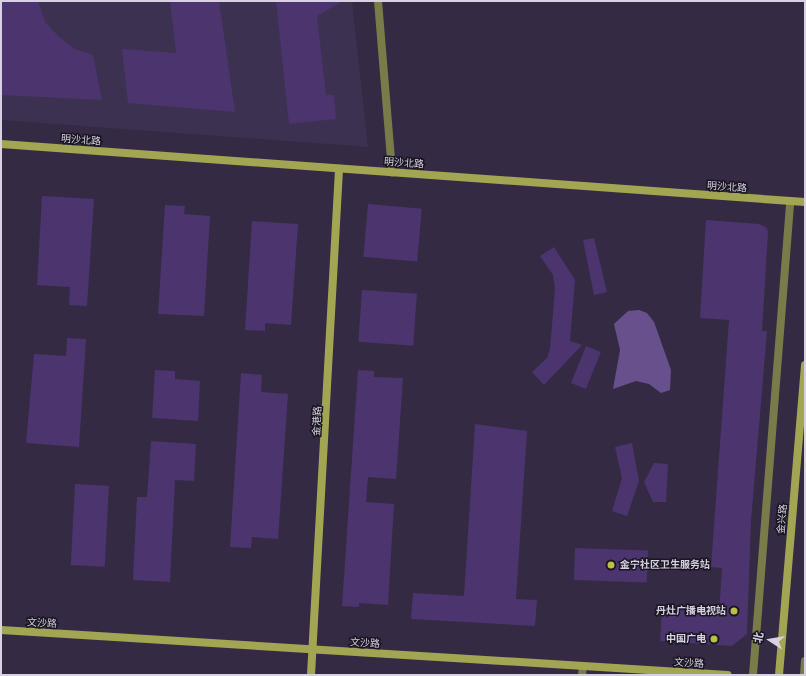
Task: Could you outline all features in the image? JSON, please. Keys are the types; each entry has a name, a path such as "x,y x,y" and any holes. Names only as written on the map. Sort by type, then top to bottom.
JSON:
{"street":[{"path":"378,1 392,172"},
{"name":"明沙北路","path":"1,144 805,202"},
{"name":"金港路","path":"311,675 339,168"},
{"path":"753,675 790,201"},
{"name":"金兴路","path":"778,675 802,426 805,365"},
{"name":"文沙路","path":"1,630 728,675"},
{"path":"804,675 805,661"},
{"path":"582,675 583,666"}],"shaded area":[{"path":"1,1 352,1 368,147 1,120"},
{"path":"639,310 647,313 654,322 671,370 670,390 661,393 649,384 636,381 613,389 620,350 614,324 628,311"}],"building":[{"path":"1,1 38,1 45,22 59,37 75,49 93,55 102,100 1,95"},
{"path":"170,1 219,1 235,112 128,103 122,49 176,53"},
{"path":"276,1 343,1 317,16 326,95 334,95 336,119 289,124"},
{"path":"42,196 94,199 87,306 69,305 70,287 37,285"},
{"path":"368,204 422,209 417,262 363,257"},
{"path":"165,205 185,206 184,214 210,216 204,316 158,314"},
{"path":"706,220 759,224 767,228 768,233 762,331 767,331 751,521 747,634 732,646 660,641 662,608 719,613 722,568 711,567 729,320 700,318"},
{"path":"252,221 298,224 291,325 265,323 265,331 245,330"},
{"path":"594,238 607,292 594,295 583,240"},
{"path":"554,247 575,280 570,341 582,345 544,385 532,372 547,358 550,349 555,288 553,275 540,256"},
{"path":"362,290 417,294 413,346 358,342"},
{"path":"67,338 86,339 79,447 26,443 34,354 66,356"},
{"path":"586,346 601,352 586,389 571,383"},
{"path":"155,370 175,371 175,379 200,381 198,421 152,418"},
{"path":"358,370 374,371 374,377 403,378 396,479 368,477 366,502 394,504 388,605 359,603 359,607 342,606"},
{"path":"241,373 262,375 261,392 288,394 278,539 252,537 251,548 230,547"},
{"path":"475,424 527,431 516,599 537,600 535,626 411,619 413,593 464,596"},
{"path":"151,441 196,444 194,481 175,480 170,582 133,580 137,497 147,497"},
{"path":"632,443 639,481 627,516 612,511 622,478 615,447"},
{"path":"654,463 668,464 666,502 653,502 644,482"},
{"path":"75,484 109,486 105,567 71,565"},
{"name":"金宁社区卫生服务站","path":"575,548 648,551 647,583 574,580"}],"place":[{"name":"金宁社区卫生服务站","path":"611,565"},
{"name":"丹灶广播电视站","path":"734,611"},
{"name":"中国广电","path":"714,639"}]}
